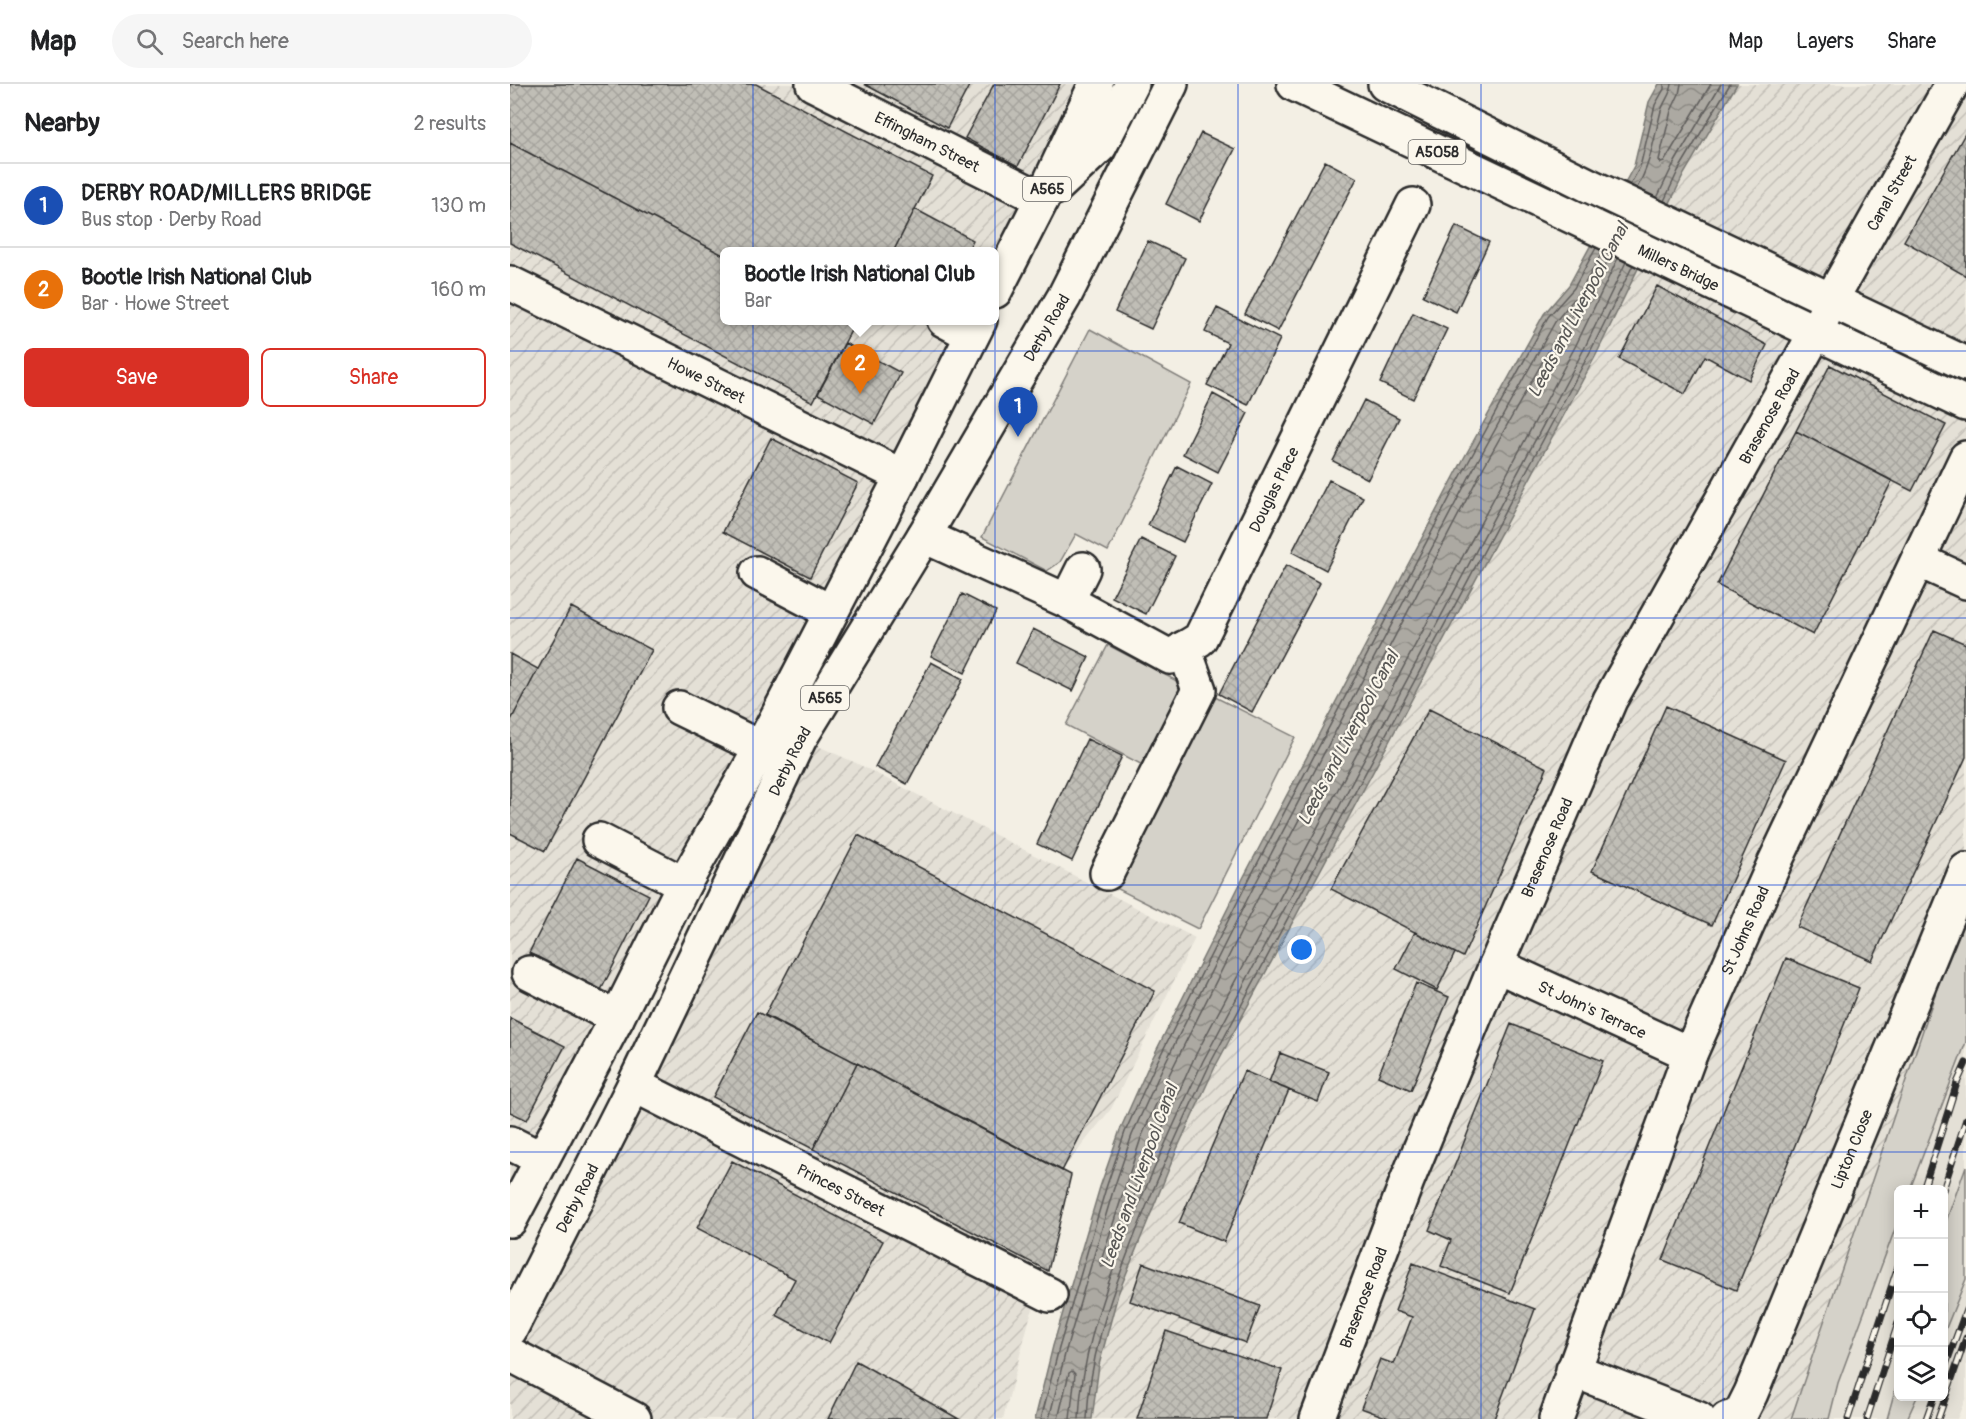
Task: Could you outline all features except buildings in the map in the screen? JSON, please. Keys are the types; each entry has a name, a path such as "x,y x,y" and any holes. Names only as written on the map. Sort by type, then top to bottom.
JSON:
{"main road":[{"name":"Effingham Street","path":"813,84 1042,199"},
{"name":"A565","path":"999,283 1042,199 1095,84"},
{"path":"1042,199 1100,146 1132,84"},
{"name":"Derby Road","path":"510,1330 634,1085 800,738 924,536 1064,297 1171,84"},
{"name":"Millers Bridge","path":"1294,84 1966,404"},
{"name":"Millers Bridge","path":"1385,84 1588,185 1966,364"},
{"name":"Canal Street","path":"1831,300 1952,84"},
{"name":"Douglas Place","path":"1184,648 1200,639 1413,205"},
{"name":"Howe Street","path":"510,283 902,476"},
{"name":"Brasenose Road","path":"1317,1419 1407,1181 1496,965 1610,700 1816,332 1831,300"},
{"name":"Derby Road","path":"510,1220 617,1018 684,884 761,748 902,476 966,326"},
{"name":"St Johns Road","path":"1556,1419 1690,1054 1774,864 1966,458"},
{"path":"924,536 1066,601 1170,657 1184,648 1199,690 1107,873"},
{"path":"1918,560 1966,582"},
{"path":"1066,601 1083,569"},
{"path":"757,573 831,612"},
{"path":"679,708 761,748"},
{"path":"599,840 684,884"},
{"name":"Lipton Close","path":"1727,1419 1740,1414 1751,1393 1966,870"},
{"name":"St John's Terrace","path":"1496,965 1690,1054"},
{"path":"529,973 617,1018"},
{"name":"Princes Street","path":"634,1085 1050,1295"},
{"path":"510,1143 542,1159"},
{"path":"510,1354 634,1419"},
{"path":"1573,1370 1699,1419"}],"shaded area":[{"path":"510,84 1096,84 999,283 999,247 720,247 720,325 978,325 510,1220"},
{"path":"1737,84 1966,84 1966,907 1791,1419 1092,1419 1099,1365 1118,1294 1177,1149 1215,1067 1596,355 1684,174"},
{"path":"1090,329 1191,384 1108,551 1076,534 1060,562 1047,571 982,537"},
{"path":"1108,645 1194,690 1152,770 1066,725"},
{"path":"1211,695 1295,737 1198,929 1114,887"},
{"path":"800,738 856,763 1195,938 1111,1109 1062,1170 1071,1175 1048,1271 1030,1317 1003,1419 510,1419 510,1330"},
{"path":"1966,907 1966,1042 1912,1185 1894,1185 1894,1232 1838,1383 1829,1419 1791,1419"},
{"path":"1966,1042 1966,1166 1948,1216 1948,1185 1912,1185"},
{"path":"1966,1166 1966,1279 1948,1323 1948,1239 1948,1216"},
{"path":"1894,1232 1894,1394 1887,1419 1829,1419 1838,1383"},
{"path":"1966,1279 1966,1397 1957,1419 1907,1419 1915,1401 1948,1401 1948,1323"},
{"path":"1894,1394 1894,1401 1915,1401 1907,1419 1887,1419"}],"water":[{"name":"Leeds and Liverpool Canal","path":"1659,84 1737,84 1684,174 1596,355 1215,1067 1177,1149 1118,1294 1099,1365 1092,1419 1035,1419 1053,1346 1100,1187 1120,1130 1149,1065 1239,886 1464,458 1544,314 1569,285 1634,166 1649,102"}],"railway":[{"path":"1925,1185 1957,1083 1966,1063"},
{"path":"1945,1185 1966,1119"},
{"path":"1848,1419 1894,1278"},
{"path":"1948,1359 1966,1310"},
{"path":"1867,1419 1894,1335"},
{"path":"1938,1419 1966,1338"},
{"path":"1926,1419 1932,1401"}],"place":[{"name":"Bootle Irish National Club","path":"860,394"},
{"name":"DERBY ROAD/MILLERS BRIDGE","path":"1018,437"}]}
